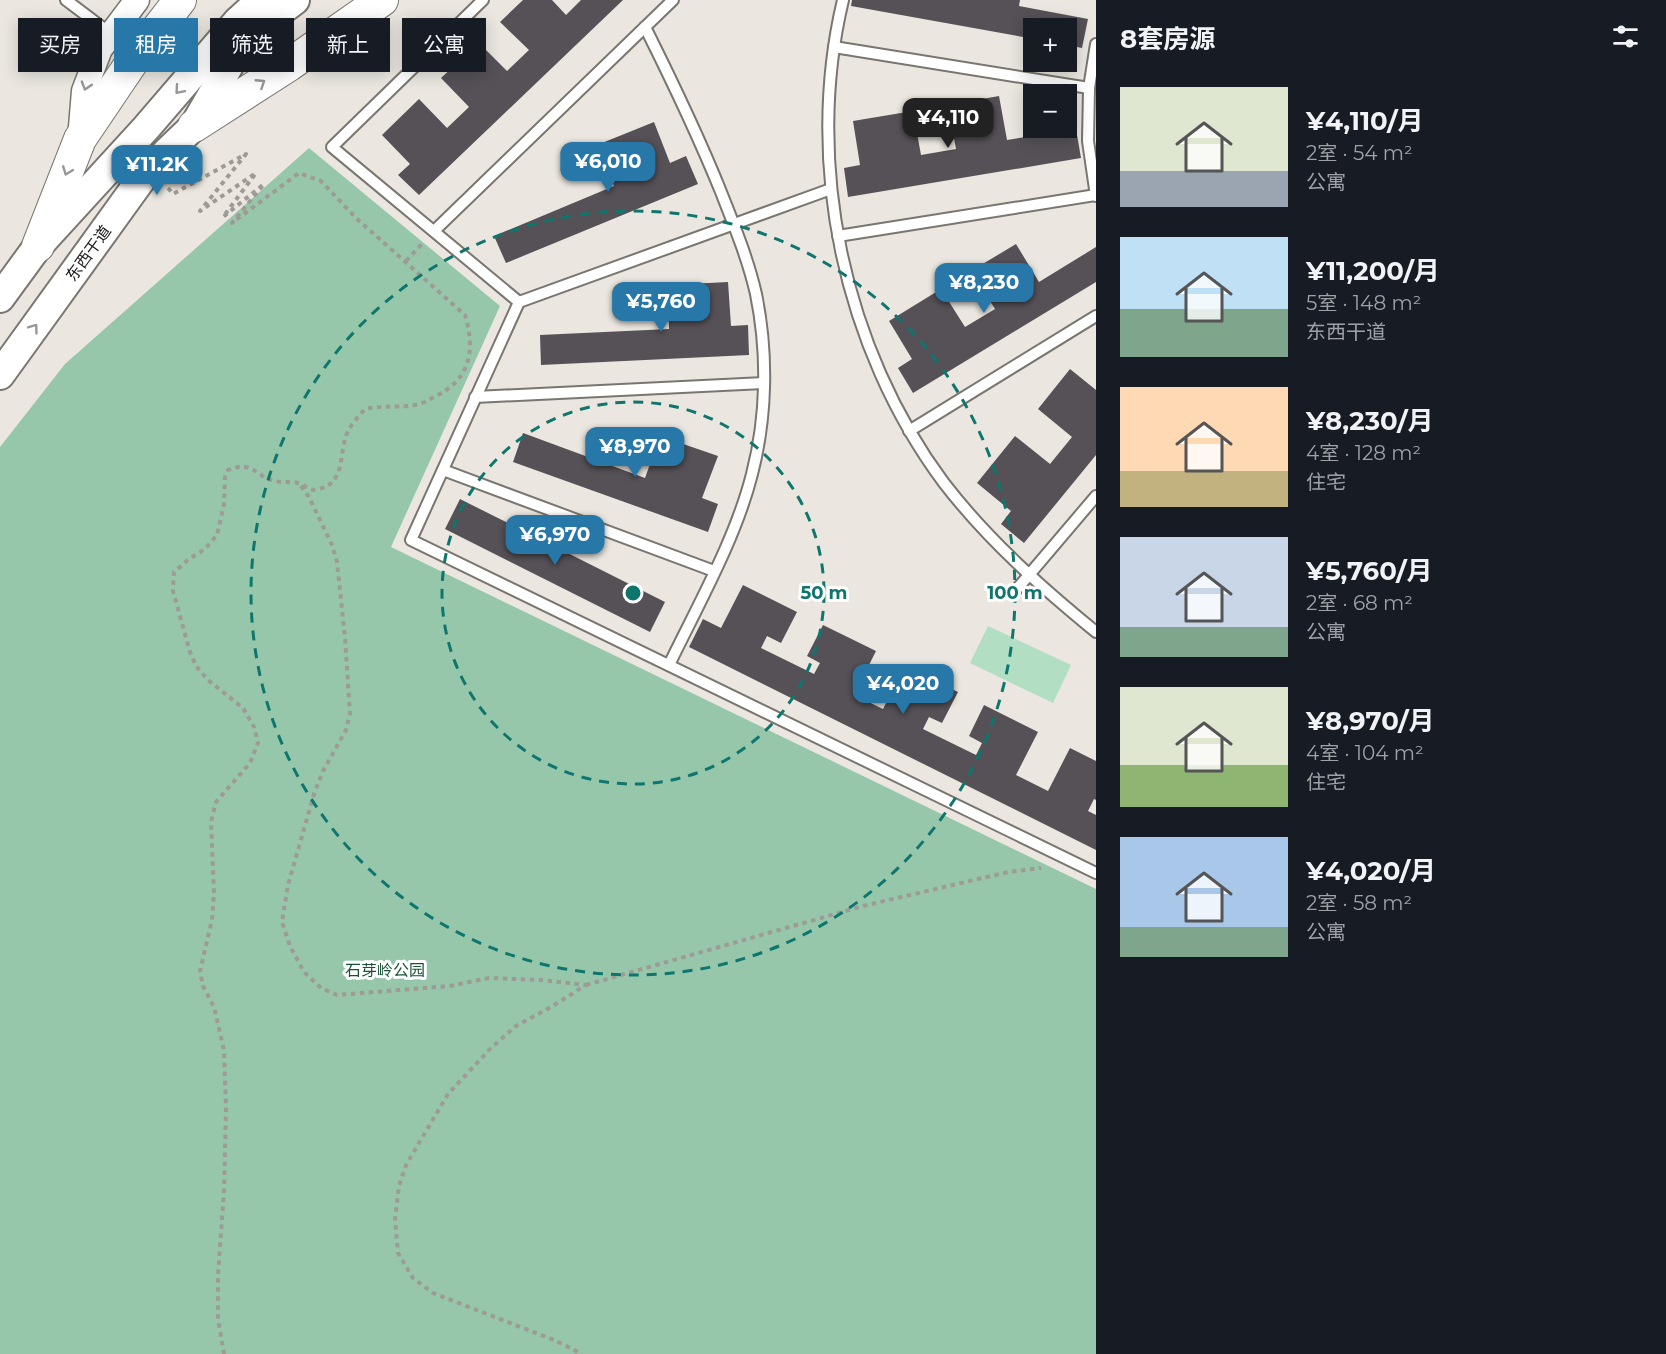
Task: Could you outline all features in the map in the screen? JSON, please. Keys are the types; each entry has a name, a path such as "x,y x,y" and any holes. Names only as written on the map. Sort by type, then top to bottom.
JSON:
{"main road":[{"path":"38,246 80,139 132,63 180,0"},
{"name":"东西干道","path":"251,18 261,0"},
{"name":"东西干道","path":"263,18 296,0"},
{"path":"294,61 382,0"},
{"name":"东西干道","path":"0,298 38,246 146,128 210,63"},
{"name":"东西干道","path":"0,375 147,170 194,126 225,72"},
{"path":"194,126 277,72"}],"street":[{"path":"80,139 84,91 100,49 125,16 162,0"}],"lane":[{"path":"66,0 125,16"},
{"path":"483,0 332,147 519,302"},
{"path":"434,231 673,0"},
{"path":"843,0 834,47 829,106 831,189 837,236 848,282 861,328 878,372 909,431 971,516 1028,575 1096,632"},
{"path":"645,27 707,157 746,258 756,294 762,330 764,382 759,438 752,474 741,509 669,665"},
{"path":"837,236 1096,195 1088,141 1089,88 1096,44"},
{"path":"834,47 1089,88"},
{"path":"831,189 519,302 411,540 1096,873"},
{"path":"909,431 1096,316"},
{"path":"476,397 764,382"},
{"path":"443,470 714,571"},
{"path":"1017,589 1096,495"}],"path":[{"path":"173,194 246,154 200,211 256,173 223,217 264,184 232,223 299,173 321,181 356,218 465,315 471,349 464,373 447,392 417,405 384,406 365,410 346,435 336,480 329,485 318,490 309,490 299,483 273,481 256,470 245,467 237,466 228,470 225,477 224,506 217,535 205,549 174,572 173,591 196,666 208,680 243,708 254,727 258,743 250,763 216,802 211,822 214,893 212,920 200,971 203,986 214,1007 224,1050 226,1108 224,1191 218,1275 218,1319 224,1354"},
{"path":"299,483 309,497 332,545 337,562 350,714 346,730 323,771 314,794 285,903 282,922 290,946 304,972 321,988 337,995 450,986 489,978 586,985"},
{"path":"582,1354 554,1340 433,1293 413,1278 398,1252 395,1219 399,1186 406,1165 448,1094 490,1048 516,1026 586,985 862,906 1008,872 1076,863"}],"green space":[{"name":"石芽岭公园","path":"309,148 500,306 391,547 1096,889 1096,1354 0,1354 0,447 65,364"},
{"path":"988,626 1071,665 1053,703 970,663"}],"building":[{"path":"523,0 552,0 566,15 581,0 623,0 419,195 398,175 410,164 382,135 419,99 447,128 469,107 441,78 448,72 486,72 486,50 507,71 529,50 500,22"},
{"path":"852,0 1020,0 1019,6 1088,19 1082,48 1077,47 1077,18 1023,18 1023,37 851,6"},
{"path":"999,96 1007,140 1023,137 1077,138 1077,135 1081,158 848,197 844,168 860,165 853,121 913,111 921,155 956,149 948,105"},
{"path":"654,122 670,163 686,156 698,184 506,263 494,236 614,186 597,145"},
{"path":"1016,244 1039,282 1096,247 1096,282 913,393 898,368 912,359 889,321 941,289 965,327 995,309 971,271"},
{"path":"728,282 731,326 748,325 749,355 541,365 540,335 669,329 668,285"},
{"path":"1070,369 1096,390 1096,455 1024,543 1001,524 1011,511 977,483 1015,436 1050,464 1072,437 1038,409"},
{"path":"523,433 645,478 660,436 718,456 702,498 718,504 708,532 513,462"},
{"path":"460,499 665,602 650,632 445,529"},
{"path":"743,585 797,612 781,643 767,636 761,648 814,674 820,663 807,656 823,625 876,651 854,695 883,709 905,666 958,692 942,723 929,717 923,729 976,755 982,743 969,736 984,705 1038,732 1016,775 1048,791 1070,748 1096,761 1096,800 1094,799 1088,811 1096,815 1096,850 689,647 703,619 721,628"}]}
